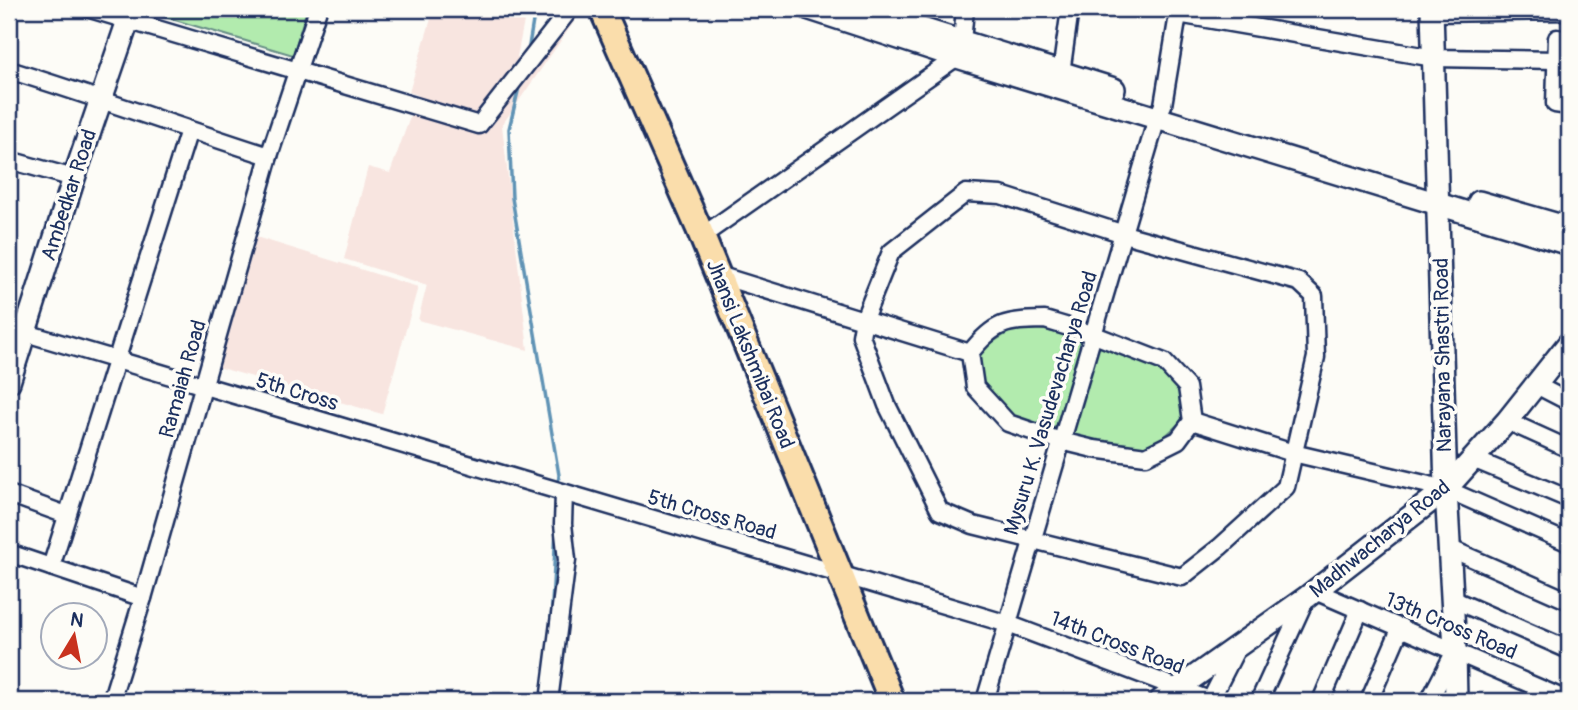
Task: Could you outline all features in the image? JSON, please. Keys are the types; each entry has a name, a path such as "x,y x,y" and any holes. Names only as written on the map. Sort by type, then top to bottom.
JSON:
{"main road":[{"name":"Jhansi Lakshmibai Road","path":"602,9 702,236 892,701"}],"street":[{"path":"90,9 130,15 479,125 570,9"},
{"name":"Ramaiah Road","path":"111,701 270,156 318,9"},
{"path":"810,9 1061,73 1160,111"},
{"path":"702,236 959,49 965,9"},
{"path":"1061,73 1070,9"},
{"path":"861,10 959,49 1439,197 1569,244"},
{"path":"1432,11 1569,11"},
{"name":"Narayana Shastri Road","path":"1432,11 1446,489 1456,701"},
{"path":"1179,12 1434,58 1556,60"},
{"name":"Mysuru K. Vasudevacharya Road","path":"985,701 1160,111 1179,12"},
{"name":"Ambedkar Road","path":"9,382 17,330 74,178 130,15"},
{"path":"1569,40 1557,38 1555,104 1569,106"},
{"path":"9,69 270,156"},
{"path":"51,567 189,130"},
{"path":"9,162 74,178"},
{"path":"966,193 1001,195 1124,234 1299,282 1314,296 1316,357 1286,487 1220,547 1182,577 972,525 940,511 887,405 861,337 864,319 891,252 966,193"},
{"path":"1439,197 1569,228"},
{"path":"718,275 970,353"},
{"path":"1045,320 1093,334 1164,362 1187,387 1192,421 1178,440 1146,456 1094,449 1061,441 1008,423 975,387 970,353 985,333 1012,321 1045,320"},
{"name":"5th Cross","path":"17,330 569,495"},
{"name":"Madhwacharya Road","path":"1160,701 1311,594 1446,489 1507,421 1569,343"},
{"path":"1536,385 1569,402"},
{"path":"1192,421 1293,453 1446,489 1569,543"},
{"path":"1507,421 1569,449"},
{"path":"1473,459 1569,499"},
{"path":"9,494 66,515"},
{"path":"549,701 567,560 564,524 569,495"},
{"name":"5th Cross Road","path":"569,495 1008,624"},
{"path":"1449,548 1569,601"},
{"path":"9,553 143,598"},
{"path":"1259,701 1311,594"},
{"name":"13th Cross Road","path":"1311,594 1401,627 1569,701"},
{"path":"1452,598 1569,650"},
{"path":"1321,701 1360,610"},
{"name":"14th Cross Road","path":"1008,624 1211,701"},
{"path":"1368,701 1401,627"},
{"path":"1211,701 1237,648"},
{"path":"1429,701 1455,650"}],"shaded area":[{"path":"434,9 498,9 525,16 517,57 528,60 559,9 583,9 502,125 528,350 418,320 427,285 344,259 368,167 390,173 418,95 409,92"},
{"path":"256,237 418,287 382,414 214,366"}],"green space":[{"path":"149,9 307,9 293,55 148,12"},
{"path":"1032,327 1083,339 1057,428 1013,417 976,378 980,350 1014,329"},
{"path":"1097,343 1159,368 1178,388 1185,418 1162,439 1137,450 1070,436"}],"waterway":[{"path":"525,9 533,21 528,52"},
{"path":"520,83 509,129 512,198 559,475 558,486"},
{"path":"551,623 556,529"}]}
